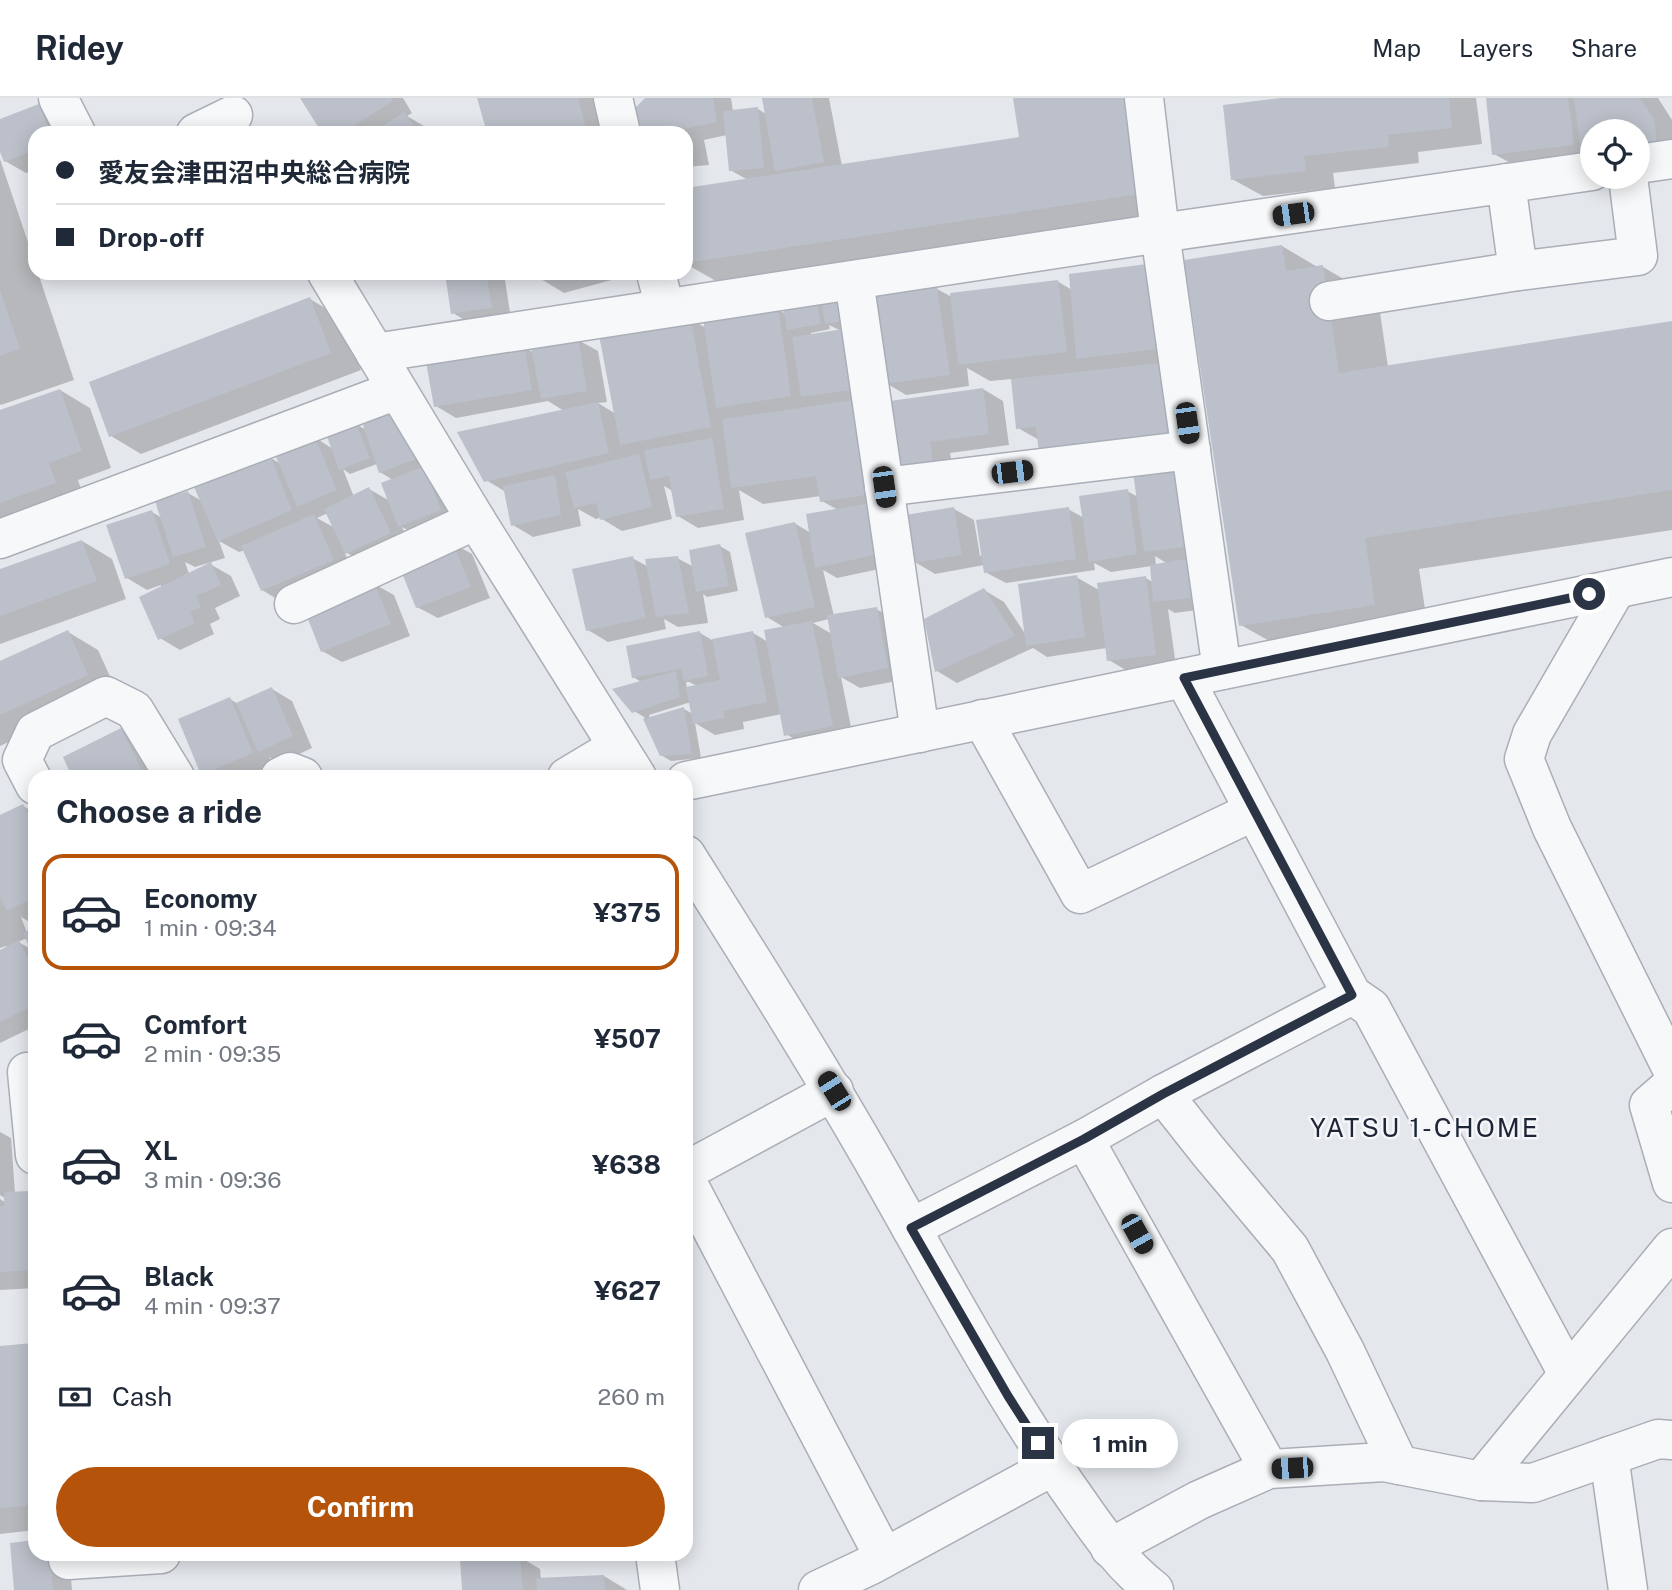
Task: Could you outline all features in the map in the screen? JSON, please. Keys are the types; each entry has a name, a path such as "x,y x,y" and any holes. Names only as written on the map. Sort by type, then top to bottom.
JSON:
{"street":[{"path":"58,98 72,126"},
{"path":"613,98 619,126"},
{"path":"1144,98 1160,233 1222,670"},
{"path":"210,126 233,115"},
{"path":"1650,162 1672,159"},
{"path":"375,352 661,290 854,279 1580,173"},
{"path":"1506,183 1518,271"},
{"path":"1329,301 1518,271 1638,256 1630,189"},
{"path":"854,279 920,733"},
{"path":"331,280 476,520 627,762 595,770"},
{"path":"0,539 397,390"},
{"path":"884,487 1191,450"},
{"path":"294,604 476,520"},
{"path":"693,780 1672,577"},
{"path":"1616,589 1532,734 1524,760 1552,828 1672,1069"},
{"path":"1184,678 1352,995 1371,1008 1568,1374"},
{"path":"28,772 22,760 35,732 106,696 134,710 171,770"},
{"path":"982,719 1080,894 1254,811"},
{"path":"693,866 834,1091 1008,1396 1110,1548 1154,1590"},
{"path":"911,1228 1084,1139 1163,1094 1352,995"},
{"path":"21,1072 28,1114"},
{"path":"1672,1085 1650,1105 1672,1183"},
{"path":"693,1167 834,1091"},
{"path":"1163,1094 1290,1249 1345,1350 1399,1465"},
{"path":"1084,1139 1269,1469"},
{"path":"693,1193 884,1558"},
{"path":"1481,1481 1672,1248"},
{"path":"1110,1548 1199,1500 1269,1469 1384,1462 1481,1481 1533,1483 1658,1439 1672,1440"},
{"path":"1609,1456 1628,1590"},
{"path":"818,1590 884,1558 1053,1466"},
{"path":"69,1568 115,1561"},
{"path":"656,1561 660,1590"}],"building":[{"path":"300,98 391,98 393,101 353,126 318,126"},
{"path":"477,98 578,98 585,126 485,126"},
{"path":"645,98 713,98 717,122 693,127 638,126 635,108"},
{"path":"762,98 812,98 824,162 775,171"},
{"path":"1013,98 1125,98 1139,194 693,262 693,187 1019,137"},
{"path":"1281,98 1449,98 1452,128 1388,135 1389,147 1304,156 1306,171 1231,180 1223,105"},
{"path":"1486,98 1568,98 1574,145 1492,155"},
{"path":"1574,98 1640,98 1654,119 1658,150 1650,151 1650,119 1580,119 1580,144"},
{"path":"39,104 47,126 28,126 28,153 4,162 0,152 0,119"},
{"path":"758,107 764,168 729,171 723,111"},
{"path":"404,112 413,126 383,126"},
{"path":"1282,245 1286,271 1323,265 1339,373 1672,321 1672,490 1365,538 1375,605 1239,626 1184,260"},
{"path":"1155,263 1166,348 1076,359 1069,274"},
{"path":"446,280 487,280 492,308 451,314"},
{"path":"1058,280 1067,352 958,365 950,293"},
{"path":"937,287 950,375 884,384 872,296"},
{"path":"0,290 20,349 0,356"},
{"path":"815,295 821,324 787,330 782,301"},
{"path":"846,295 850,320 825,324 821,299"},
{"path":"310,297 331,353 109,437 89,382"},
{"path":"778,307 791,396 716,408 703,319"},
{"path":"690,316 711,427 620,445 599,335"},
{"path":"850,328 859,389 801,397 792,337"},
{"path":"578,338 587,391 541,399 531,347"},
{"path":"524,345 532,390 434,407 426,362"},
{"path":"1160,363 1168,439 1039,453 1036,427 1016,429 1011,379"},
{"path":"983,388 989,434 930,442 934,469 900,473 890,401"},
{"path":"60,389 82,451 49,463 56,483 0,503 0,410"},
{"path":"861,399 874,494 820,502 816,476 731,488 722,419"},
{"path":"598,402 609,453 484,482 457,432"},
{"path":"393,409 419,458 379,473 363,425"},
{"path":"356,423 370,458 339,470 326,434"},
{"path":"314,435 337,490 297,507 274,452"},
{"path":"712,438 724,509 676,517 669,476 650,480 644,450"},
{"path":"639,454 652,507 600,520 596,503 574,508 565,472"},
{"path":"270,455 292,510 218,542 194,487"},
{"path":"424,466 441,510 398,527 381,483"},
{"path":"1180,466 1192,546 1144,552 1133,472"},
{"path":"555,475 561,515 511,526 503,486"},
{"path":"369,487 391,533 345,554 324,509"},
{"path":"1128,489 1137,554 1089,562 1079,496"},
{"path":"188,491 206,547 173,557 155,501"},
{"path":"871,503 879,554 815,568 806,514"},
{"path":"954,507 962,555 913,563 905,515"},
{"path":"1069,507 1076,559 984,573 976,520"},
{"path":"152,510 170,564 125,579 106,525"},
{"path":"314,514 334,560 261,591 241,546"},
{"path":"795,522 815,607 765,618 745,533"},
{"path":"82,540 97,581 0,616 0,569"},
{"path":"452,541 471,587 416,608 398,563"},
{"path":"720,544 729,586 696,592 689,550"},
{"path":"633,556 646,618 586,631 572,569"},
{"path":"678,556 689,613 656,617 645,559"},
{"path":"1196,557 1200,597 1153,602 1150,565"},
{"path":"211,562 221,585 196,596 201,607 190,612 195,623 158,640 139,597"},
{"path":"1077,575 1085,637 1026,646 1018,584"},
{"path":"1146,576 1156,655 1107,661 1097,583"},
{"path":"374,582 391,624 321,652 304,609"},
{"path":"984,588 1015,636 935,672 924,619"},
{"path":"877,607 888,668 838,678 827,615"},
{"path":"812,621 833,726 784,736 764,630"},
{"path":"68,630 88,675 0,715 0,661"},
{"path":"700,631 708,676 684,681 681,669 632,678 626,646"},
{"path":"753,631 767,702 723,711 725,718 693,724 686,687 720,680 712,639"},
{"path":"676,671 680,697 632,713 612,689"},
{"path":"272,687 293,736 258,752 236,703"},
{"path":"230,697 253,753 213,770 199,770 178,719"},
{"path":"684,707 692,754 660,756 643,719"},
{"path":"121,728 142,770 69,770 63,757"},
{"path":"23,804 28,814 28,900 7,911 0,897 0,815"},
{"path":"28,930 28,944 23,933"},
{"path":"19,940 28,959 28,1008 0,1022 0,950"},
{"path":"28,1191 28,1270 0,1272 0,1206 4,1206 4,1192"},
{"path":"28,1343 28,1503 25,1506 0,1508 0,1346"},
{"path":"28,1541 28,1561 51,1561 53,1590 14,1590 10,1543"},
{"path":"460,1561 520,1561 523,1590 462,1590"},
{"path":"604,1575 605,1590 537,1590 536,1578"}],"district":[{"name":"YATSU 1-CHOME","path":"1425,1127"}],"route":[{"path":"1038,1443 911,1228 1084,1139 1163,1094 1352,995 1184,678 1589,594"}]}
